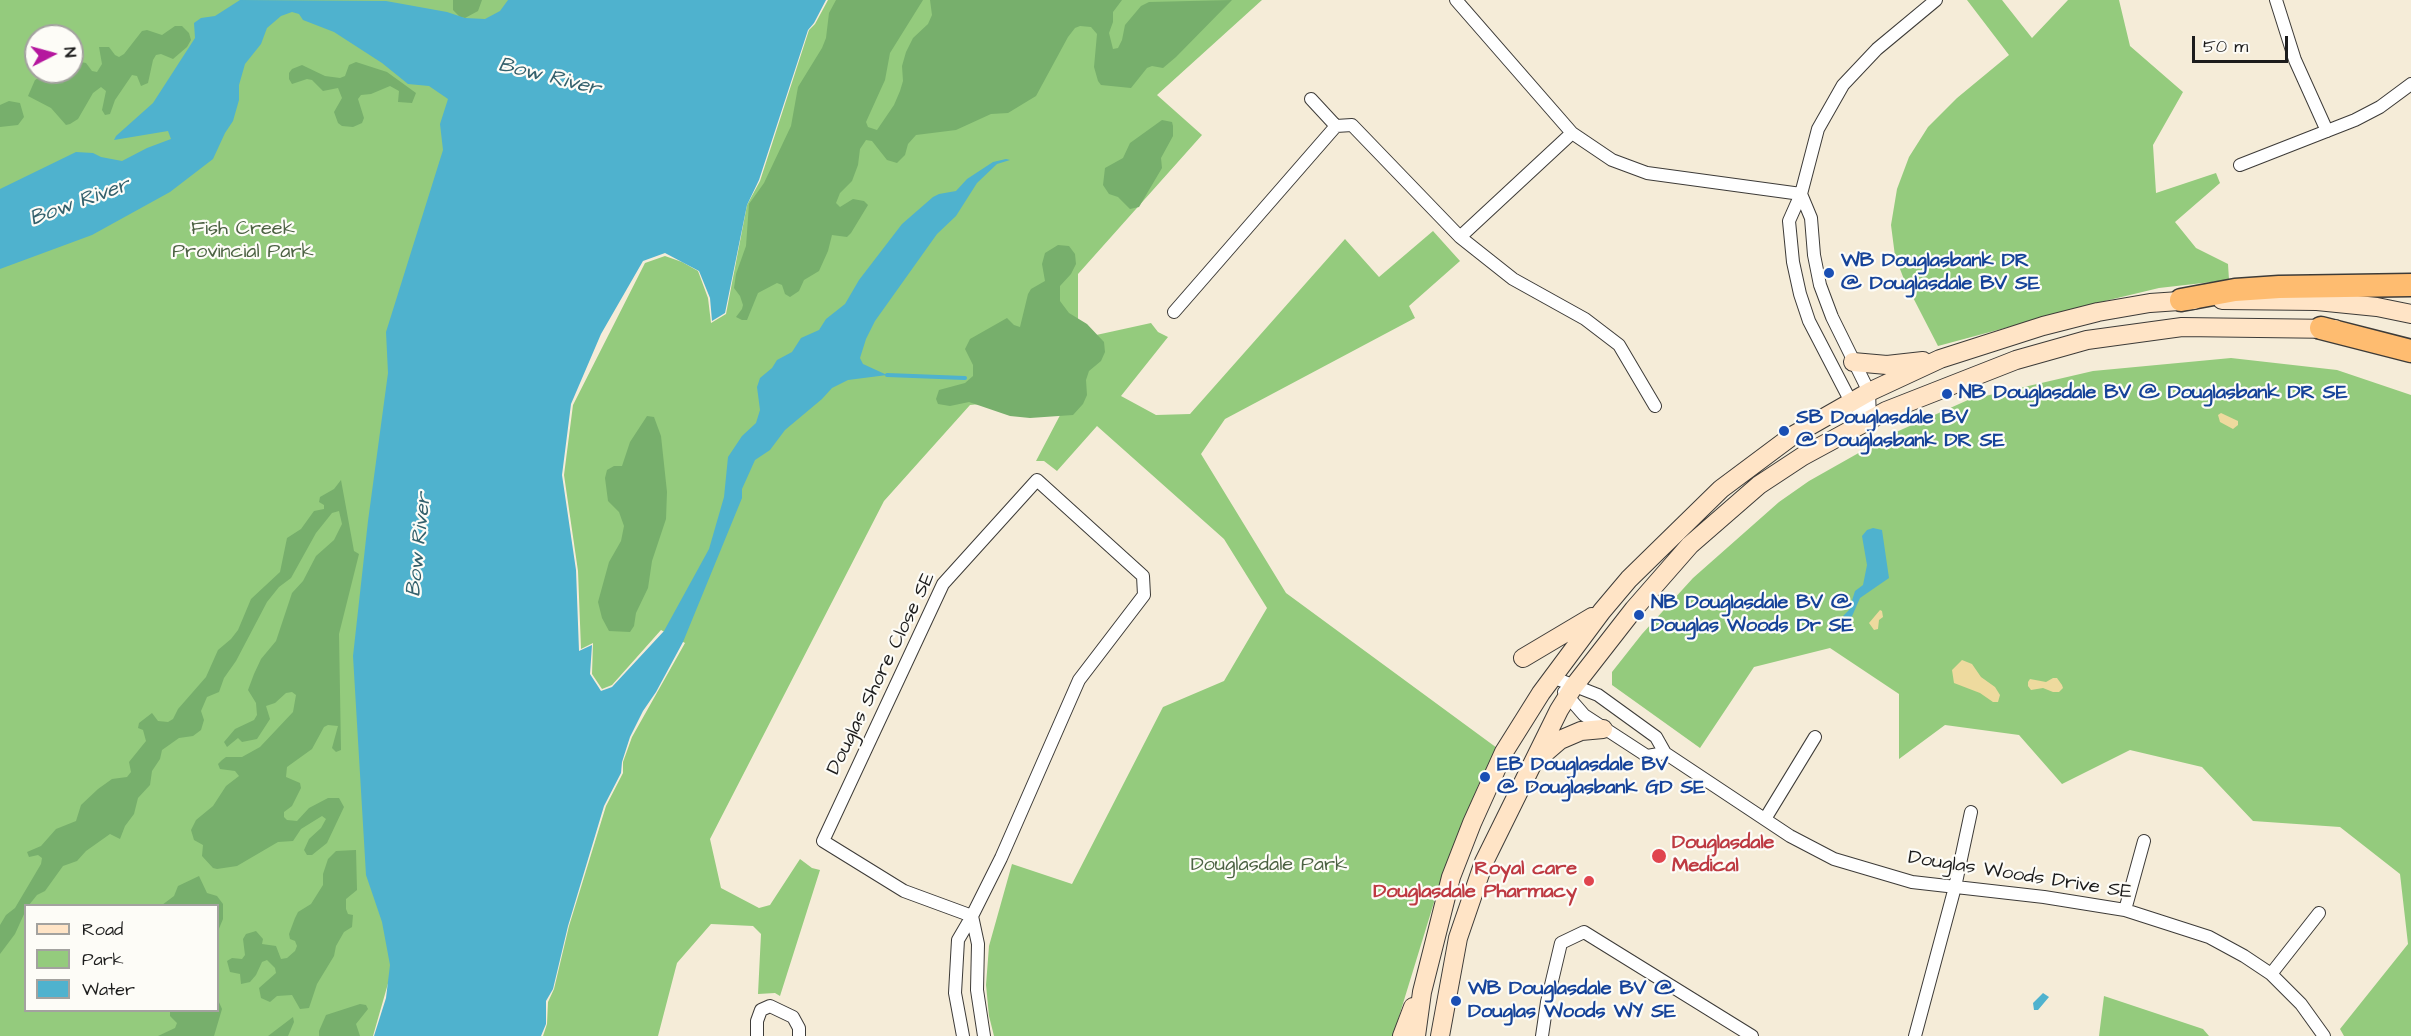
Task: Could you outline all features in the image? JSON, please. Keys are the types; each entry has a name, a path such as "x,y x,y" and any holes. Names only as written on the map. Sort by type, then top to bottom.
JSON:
{"highway":[{"path":"2181,300 2235,290 2279,286 2411,285"},
{"path":"2321,328 2411,351"}],"street":[{"path":"1456,0 1572,133 1612,160 1647,173 1801,194"},
{"path":"1870,419 1851,402 1809,321 1793,262 1790,221 1801,194 1818,129 1843,85 1877,49 1936,0"},
{"path":"2276,0 2295,60 2327,130"},
{"path":"2240,165 2380,107 2411,84"},
{"path":"1311,99 1336,126"},
{"path":"1174,312 1336,126 1352,125 1460,237 1513,279 1585,320 1619,345 1655,405"},
{"path":"1460,237 1572,133"},
{"path":"1801,194 1811,218 1814,255 1820,285 1832,317 1869,392 1870,419"},
{"path":"1416,1036 1422,992 1451,876 1504,752 1552,677 1629,579 1721,489 1777,445 1869,392 1940,360 2065,320 2150,303 2181,300 2317,301 2377,307 2411,314"},
{"path":"1440,1036 1462,927 1484,862 1530,767 1571,691 1634,609 1690,545 1759,485 1803,456 1870,419 2016,360 2087,340 2182,327 2321,328 2411,339"},
{"path":"1853,362 1887,365 1940,360"},
{"name":"Douglas Shore Close SE","path":"963,1036 955,993 958,940 972,916 1001,858 1079,680 1144,595 1143,576 1037,480 943,584 823,841 904,891 972,916"},
{"path":"1523,658 1602,611"},
{"name":"Douglas Woods Drive SE","path":"1552,677 1571,691 1584,714 1603,729 1647,756 1665,753"},
{"name":"Douglas Woods Drive SE","path":"1571,691 1598,695 1656,737 1665,753 1790,836 1834,859 1912,882 2044,897 2125,910 2209,937 2271,974 2301,1004 2324,1036"},
{"path":"1530,767 1560,740 1581,731 1603,729"},
{"path":"1765,819 1815,737"},
{"path":"1916,1036 1955,887 1971,812"},
{"path":"2125,910 2144,841"},
{"path":"2271,974 2319,913"},
{"path":"972,916 978,944 977,990 984,1036"},
{"path":"1542,1036 1547,1002 1561,943 1584,932 1752,1036"},
{"path":"1402,1036 1409,1013 1422,992"},
{"path":"757,1036 760,1010 770,1006 793,1017 799,1028 799,1036"}],"green space":[{"name":"Fish Creek Provincial Park","path":"0,0 581,0 395,959 373,1036 0,1036"},
{"path":"453,0 482,0 478,11 465,18 460,17 453,10"},
{"name":"Douglasdale Park","path":"828,0 1262,0 1157,95 1202,135 1078,274 1078,339 1151,323 1158,332 1168,337 1121,396 1156,415 1190,414 1345,239 1379,277 1433,231 1460,261 1409,306 1415,318 1225,419 1201,454 1286,593 1497,748 1480,781 1443,873 1393,1036 994,1036 989,1016 986,985 989,946 1012,864 1072,884 1163,707 1224,681 1267,608 1224,539 1097,426 1057,471 1044,461 1036,461 1068,400 1062,396 970,405 884,501 710,839 721,888 759,908 770,905 800,859 812,868 820,870 780,996 775,993 758,994 761,934 753,926 711,924 677,963 658,1036 543,1036 547,1024 548,1002 554,989 569,926 606,806 623,773 623,762 632,737 685,643 661,630 612,685 602,689 592,674 593,643 581,649 578,571 564,475 573,405 645,263 665,256 698,271 708,298 711,323 726,314 747,205 760,181 809,30 815,24"},
{"path":"836,0 923,0 890,53 885,80 866,122 868,127 877,130 894,105 900,91 903,81 902,66 906,52 913,38 928,24 932,15 930,0 1122,0 1113,12 1113,22 1109,33 1113,49 1118,48 1122,40 1125,25 1141,6 1149,2 1232,0 1176,57 1163,68 1152,66 1147,68 1131,88 1101,85 1094,67 1097,34 1091,27 1080,26 1075,28 1068,37 1036,96 1008,113 991,114 956,130 916,135 908,144 905,155 897,163 887,160 872,141 866,140 860,149 858,165 852,181 840,193 836,203 840,207 853,199 864,201 868,205 851,233 847,237 832,235 819,271 804,280 799,291 790,297 785,294 782,285 777,283 758,293 747,320 742,320 736,317 743,305 734,288 736,274 746,246 749,204 764,183 791,126 798,87 822,48 826,38 829,13"},
{"path":"1967,0 2002,0 2032,38 2068,0 2119,0 2130,46 2183,92 2153,145 2156,193 2216,173 2220,183 2175,222 2196,248 2228,264 2229,280 2159,288 1938,346 1905,282 1895,256 1891,225 1897,189 1909,157 1928,127 1957,98 2009,55"},
{"path":"175,26 182,26 189,33 191,40 187,47 173,59 161,54 156,55 148,83 141,86 137,76 132,75 115,100 110,114 105,115 102,110 106,91 101,87 93,93 78,119 66,125 51,108 28,96 33,84 84,84 84,63 92,71 97,72 102,64 99,47 109,47 119,57 142,31 147,30 162,35"},
{"path":"356,62 387,72 416,93 412,103 398,102 399,91 390,86 371,94 361,95 358,99 364,118 362,123 353,127 342,126 338,123 334,112 342,98 338,88 323,91 312,80 307,79 292,84 289,79 292,69 302,65 325,76 340,78 345,76 349,65"},
{"path":"9,101 20,103 24,117 18,125 0,127 0,105"},
{"path":"1162,120 1172,122 1173,136 1161,158 1162,168 1139,207 1130,209 1118,197 1109,194 1103,185 1105,168 1123,158 1130,143"},
{"path":"1058,245 1069,246 1075,254 1076,264 1071,274 1060,286 1060,301 1069,313 1087,324 1104,342 1105,352 1101,361 1089,371 1086,380 1087,395 1083,404 1073,415 1030,418 1010,416 969,402 950,406 938,404 936,399 939,390 965,383 973,376 973,365 965,349 970,339 1007,318 1020,327 1028,294 1031,289 1045,281 1042,264 1045,253"},
{"path":"2231,358 2337,370 2411,395 2411,1036 2344,1036 2340,1029 2408,944 2400,874 2340,827 2253,821 2202,767 2130,750 2062,784 2019,735 1945,725 1899,759 1899,694 1830,648 1754,667 1700,748 1612,685 1612,672 1642,634 1693,578 1779,502 1809,481 1894,433 1968,400 2093,371"},
{"path":"647,416 654,417 661,436 667,492 666,519 652,561 648,588 636,613 634,626 630,632 609,631 602,618 598,602 609,562 621,541 624,526 619,512 608,501 605,478 607,470 614,466 622,466 630,442"},
{"path":"341,480 354,551 359,554 339,634 341,750 336,752 332,748 338,726 324,727 312,749 287,767 286,777 300,783 301,788 292,806 284,812 287,820 297,821 309,808 328,798 339,798 344,807 327,843 312,855 307,855 304,850 309,839 321,828 326,819 322,816 301,829 293,841 278,842 237,866 217,869 213,868 202,856 203,845 194,840 191,830 196,820 213,806 226,786 239,776 235,771 220,769 218,764 226,757 242,757 260,747 293,712 296,695 292,692 286,693 275,703 266,706 270,719 257,739 242,742 238,738 227,747 224,742 235,729 254,720 257,715 256,703 248,690 254,674 261,659 276,641 292,593 303,581 316,556 334,540 342,524 339,511 332,513 316,533 291,578 279,587 267,602 236,661 224,678 219,692 207,697 201,711 204,720 201,730 193,736 179,738 162,750 160,759 152,771 150,785 138,798 134,814 125,826 120,839 110,834 86,851 77,861 63,866 45,891 37,895 30,904 24,904 24,914 15,934 0,954 0,925 6,915 15,908 41,864 42,858 38,855 29,857 27,852 41,846 56,829 76,821 81,805 98,789 112,779 127,777 131,772 129,762 146,741 143,730 138,728 139,723 152,713 158,721 168,722 173,719 178,709 206,677 218,650 238,630 251,599 280,572 287,538 301,529 314,511 324,509 324,505 319,502 320,497 334,489"},
{"path":"356,850 357,890 346,899 348,914 353,915 352,927 344,932 336,946 334,956 317,984 309,1008 300,1009 292,995 277,996 270,1002 261,998 259,988 276,973 275,968 267,960 262,962 250,982 241,984 240,974 230,972 227,961 232,958 242,959 245,955 243,939 246,934 256,931 263,939 262,944 276,946 281,959 287,958 297,946 295,941 290,939 289,934 295,918 298,912 311,904 323,885 323,874 328,859 336,851"},
{"path":"199,876 207,893 217,896 223,904 223,919 219,929 219,904 163,904 174,896 178,886"},
{"path":"2104,996 2203,1029 2209,1036 2099,1036"},
{"path":"219,1002 222,1009 214,1036 158,1036 175,1028 177,1023 170,1016 170,1012 219,1012"},
{"path":"360,1004 366,1005 368,1009 356,1024 360,1036 319,1036 326,1015"},
{"path":"293,1017 294,1022 288,1036 268,1036"}],"sand":[{"path":"2221,413 2238,421 2238,425 2233,429 2220,422 2218,415"},
{"path":"1880,610 1883,617 1879,620 1878,629 1874,630 1869,623"},
{"path":"1962,660 1972,664 1981,677 1995,687 2000,695 1998,702 1993,702 1980,693 1954,683 1952,670"},
{"path":"2057,678 2062,685 2063,688 2059,692 2043,688 2031,690 2028,686 2030,679 2046,682"}],"water":[{"name":"Bow River","path":"240,0 386,1 447,12 465,18 485,19 500,11 508,0 826,0 808,30 759,180 747,205 725,313 712,321 710,298 699,271 665,253 643,261 601,334 571,404 562,475 576,570 579,651 592,645 590,674 601,691 612,687 664,631 709,549 724,497 728,457 742,436 756,423 760,410 757,387 760,378 772,368 777,360 792,352 801,338 819,330 826,319 845,304 859,280 902,224 933,197 956,191 967,179 993,162 1010,160 997,164 977,183 956,216 937,234 875,321 860,358 863,364 887,375 848,380 832,388 785,430 770,450 755,460 742,489 742,498 683,642 630,737 621,773 604,806 568,926 553,989 546,1001 546,1024 541,1036 374,1036 386,998 390,965 382,922 366,875 353,656 388,373 386,332 443,150 440,124 448,99 429,86 408,84 382,63 334,32 303,20 299,14 292,12 281,16 267,28 261,44 245,64 233,121 213,159 170,192 92,235 0,269 0,189 76,152 93,153 122,161 171,139 168,131 114,140 153,103 195,38 194,23 201,18 215,16"},
{"path":"1873,528 1882,530 1889,578 1860,598 1846,630 1842,629 1845,622 1843,616 1849,610 1855,591 1863,585 1867,565 1862,536 1867,530"},
{"path":"2043,993 2049,997 2038,1010 2034,1010 2033,1003"}],"waterway":[{"path":"887,375 965,378"}],"place":[{"name":"WB Douglasbank DR @ Douglasdale BV SE","path":"1829,273"},
{"name":"NB Douglasdale BV @ Douglasbank DR SE","path":"1947,394"},
{"name":"SB Douglasdale BV @ Douglasbank DR SE","path":"1784,431"},
{"name":"NB Douglasdale BV @ Douglas Woods Dr SE","path":"1639,615"},
{"name":"EB Douglasdale BV @ Douglasbank GD SE","path":"1485,777"},
{"name":"Douglasdale Medical","path":"1659,856"},
{"name":"Royal care Douglasdale Pharmacy","path":"1589,881"},
{"name":"WB Douglasdale BV @ Douglas Woods WY SE","path":"1456,1001"}]}
